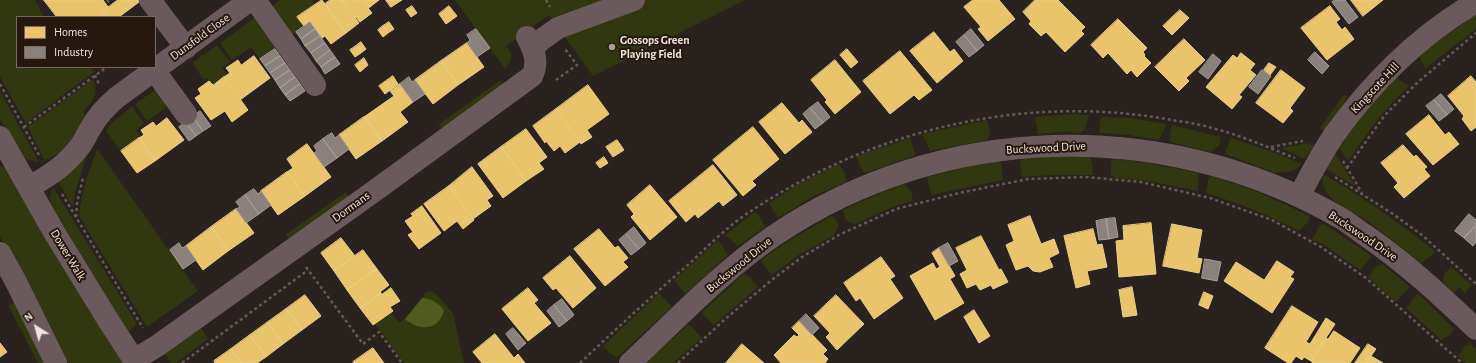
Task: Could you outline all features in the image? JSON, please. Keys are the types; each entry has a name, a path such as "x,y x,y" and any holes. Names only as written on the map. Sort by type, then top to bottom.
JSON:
{"street":[{"path":"150,0 186,48"},
{"path":"255,0 315,84"},
{"name":"Dormans","path":"135,362 532,76 536,68 536,58 530,43 541,40 558,28 634,0"},
{"name":"Dunsfold Close","path":"29,187 50,175 73,155 82,143 92,124 109,104 186,48 238,4"},
{"name":"Kingscote Hill","path":"1299,196 1334,136 1359,103 1409,52 1464,4"},
{"path":"154,70 186,114"},
{"name":"Dower Walk","path":"2,143 54,232 135,362"},
{"name":"Buckswood Drive","path":"630,363 745,257 776,234 840,198 878,181 924,165 976,154 1025,147 1076,145 1119,147 1166,154 1216,165 1270,183 1339,217 1406,265 1476,329"},
{"path":"0,253 56,363"}],"path":[{"path":"107,0 111,5"},
{"path":"1347,168 1385,115 1418,82 1476,34"},
{"path":"24,127 106,68"},
{"path":"0,84 50,175 145,332 157,346"},
{"path":"580,363 637,309 749,212 796,183 830,166 900,138 983,118 1042,112 1082,111 1148,116 1211,128 1270,148 1327,172 1393,214 1422,235 1476,284"},
{"path":"678,363 724,320 802,257 840,235 896,209 959,193 1028,179 1086,177 1141,182 1210,198 1272,220 1321,247 1366,278 1462,363"},
{"path":"293,249 363,344 380,332 402,363"},
{"path":"182,363 308,270"}],"green space":[{"path":"0,0 35,0 43,16 16,16 16,68 91,68 94,72 26,123 0,77"},
{"path":"280,0 312,0 315,4 297,17 304,26 289,37 269,8"},
{"name":"Gossops Green Playing Field","path":"455,0 745,0 593,76 549,15 506,46 511,53 511,61 505,69"},
{"path":"1476,14 1476,29 1425,69 1419,56 1420,54"},
{"path":"258,15 280,45 260,59 251,47 232,60 220,43"},
{"path":"217,45 230,62 222,68 227,75 213,85 207,78 204,80 192,63"},
{"path":"1394,76 1409,86 1384,112 1349,160 1347,160 1341,150 1337,148 1342,139"},
{"path":"93,79 96,89 94,98 83,113 88,117 75,137 64,149 52,157 44,160 28,127"},
{"path":"501,80 502,86 444,129 438,125"},
{"path":"159,87 168,101 164,109 147,121 135,104"},
{"path":"0,91 39,162 28,160 22,155 0,119"},
{"path":"1344,95 1348,97 1324,131 1320,128"},
{"path":"132,106 144,124 136,130 141,137 121,151 106,131 111,124"},
{"path":"1074,114 1089,115 1087,124 1082,133 1061,132 1038,134 1035,117"},
{"path":"1101,117 1131,118 1166,124 1162,135 1158,140 1129,135 1099,133"},
{"path":"987,120 990,132 987,140 930,151 922,134"},
{"path":"1172,125 1221,137 1219,146 1211,152 1170,142"},
{"path":"910,138 915,153 914,156 865,173 863,172 856,157"},
{"path":"1231,138 1276,153 1302,164 1293,171 1274,173 1226,154"},
{"path":"1307,143 1314,146 1305,159 1281,148"},
{"path":"97,149 198,291 147,327 79,216 83,190"},
{"path":"1334,153 1337,156 1355,186 1324,168"},
{"path":"87,154 75,193 73,207 58,182"},
{"path":"1045,157 1090,157 1093,175 1022,177 1021,159"},
{"path":"999,159 1001,163 1003,180 931,195 927,177"},
{"path":"1114,159 1147,163 1199,173 1198,191 1143,180 1115,178 1111,174 1111,162"},
{"path":"839,164 845,174 846,182 814,196 778,218 769,203 800,183"},
{"path":"0,165 9,171 126,363 64,363 21,275 0,237"},
{"path":"1323,174 1381,211 1436,252 1421,263 1370,223 1333,200 1325,189 1322,180"},
{"path":"1212,176 1256,191 1310,216 1309,221 1299,231 1253,210 1206,193 1209,178"},
{"path":"905,184 911,191 913,201 895,206 855,224 846,221 843,210"},
{"path":"53,187 136,322 135,326 128,332 52,210 50,198"},
{"path":"346,192 349,198 291,240 285,235"},
{"path":"755,212 759,215 765,227 738,246 725,235"},
{"path":"831,216 835,218 839,225 834,235 799,255 772,275 764,266 762,259 787,242"},
{"path":"1324,224 1372,256 1360,270 1323,244 1312,240 1320,225"},
{"path":"717,241 720,242 728,255 685,294 674,280"},
{"path":"1382,264 1408,285 1409,288 1396,302 1368,277 1376,266"},
{"path":"1451,267 1472,285 1465,293 1459,287 1454,293 1443,282 1444,274"},
{"path":"744,274 750,277 758,287 714,325 701,313"},
{"path":"426,292 433,292 437,295 453,313 464,363 404,363 375,324 391,312 399,323 405,319 412,325 427,298 422,298"},
{"path":"659,293 672,307 617,357 609,353 603,346"},
{"path":"1418,293 1454,329 1450,335 1441,340 1406,308"},
{"path":"422,298 434,301 444,310 442,317 438,322 428,327 416,326 405,319"},
{"path":"17,302 48,363 38,363 8,305"},
{"path":"689,324 702,338 673,363 646,363"},
{"path":"200,327 208,339 176,363 171,363 165,353"},
{"path":"1471,344 1476,349 1476,363 1466,363 1458,356 1465,346"}],"building: Homes":[{"path":"44,0 103,0 108,7 103,11 107,16 56,16"},
{"path":"118,0 138,0 139,2 120,16 107,16 103,11"},
{"path":"322,0 346,33 331,44 325,36 322,38 310,22 304,26 297,17"},
{"path":"330,0 342,0 359,23 346,33 325,4"},
{"path":"342,0 365,0 372,13 360,22"},
{"path":"365,0 379,0 370,7"},
{"path":"386,0 402,0 391,7"},
{"path":"973,0 999,0 1015,19 988,41 978,29 981,27 964,7"},
{"path":"1035,0 1058,0 1085,27 1081,31 1084,34 1065,52 1046,32 1041,36 1029,24 1031,21 1023,12"},
{"path":"1351,0 1383,0 1363,16"},
{"path":"412,6 417,13 411,17 406,10"},
{"path":"449,6 457,16 446,24 439,14"},
{"path":"1330,6 1340,19 1336,22 1342,30 1345,27 1354,39 1327,60 1301,28"},
{"path":"1180,10 1189,18 1172,35 1163,26"},
{"path":"1118,19 1147,48 1143,52 1145,55 1144,56 1151,63 1137,77 1131,70 1127,74 1108,53 1103,58 1091,45"},
{"path":"389,22 394,29 388,33 383,26"},
{"path":"383,26 388,33 383,37 378,30"},
{"path":"934,32 950,52 954,49 963,61 937,83 910,51"},
{"path":"1184,39 1205,60 1186,78 1189,81 1179,91 1155,67"},
{"path":"361,42 366,49 361,53 356,46"},
{"path":"467,43 484,67 458,85 441,61"},
{"path":"356,46 361,53 355,57 350,50"},
{"path":"847,49 858,62 851,68 840,55"},
{"path":"900,51 932,90 919,100 914,95 890,114 863,81"},
{"path":"1241,53 1255,64 1250,70 1256,75 1239,95 1242,97 1232,109 1206,87 1233,55 1237,58"},
{"path":"254,56 270,78 240,100 224,77 230,73 226,68 238,60 241,65"},
{"path":"364,58 368,65 360,72 355,65"},
{"path":"835,60 861,92 835,114 825,102 827,100 811,80"},
{"path":"441,61 458,85 433,104 415,80"},
{"path":"1269,63 1276,67 1270,75 1264,70"},
{"path":"1281,70 1305,88 1290,108 1293,111 1283,123 1256,103"},
{"path":"393,76 398,84 385,94 379,86"},
{"path":"1471,76 1476,82 1476,127 1471,131 1462,119 1464,116 1448,96"},
{"path":"224,77 248,110 232,122 225,111 211,120 195,98 201,94 198,89 209,81 213,85"},
{"path":"400,84 413,102 400,112 408,122 382,141 364,117 394,96 390,91"},
{"path":"588,85 609,114 587,130 592,137 581,144 556,109"},
{"path":"782,103 799,123 802,120 812,132 785,154 759,122"},
{"path":"556,109 580,142 565,153 560,146 554,151 546,141 545,143 533,126"},
{"path":"1429,115 1445,135 1449,132 1459,144 1433,165 1406,134"},
{"path":"364,117 382,141 356,159 339,135"},
{"path":"167,118 184,140 155,161 139,138 144,135 141,130 153,122 156,126"},
{"path":"753,127 779,159 752,181 756,185 743,196 713,160"},
{"path":"526,129 547,157 539,163 544,169 526,181 501,147"},
{"path":"139,138 155,161 137,173 121,151"},
{"path":"617,140 624,150 613,157 606,147"},
{"path":"307,144 331,177 305,196 287,172 293,168 287,159"},
{"path":"1403,145 1414,157 1416,155 1427,167 1424,169 1430,176 1404,198 1394,187 1398,183 1381,163"},
{"path":"501,147 526,181 503,198 478,164"},
{"path":"604,157 608,163 600,168 596,163"},
{"path":"713,165 737,195 723,206 719,201 698,218 695,214 686,222 669,201"},
{"path":"472,167 493,196 487,200 491,206 473,219 449,186"},
{"path":"287,172 305,196 278,215 261,191"},
{"path":"650,185 677,217 650,240 631,217 634,214 627,205"},
{"path":"449,186 474,220 463,229 457,221 444,231 424,204"},
{"path":"422,206 441,233 419,249 408,235 413,232 405,221 413,216 411,214"},
{"path":"236,209 254,233 228,251 211,227"},
{"path":"1030,216 1041,244 1054,239 1059,253 1049,258 1053,267 1040,272 1033,271 1028,266 1016,270 1006,245 1014,241 1008,225"},
{"path":"1151,223 1156,274 1119,277 1116,241 1124,240 1123,226"},
{"path":"1172,224 1202,230 1197,258 1202,259 1199,273 1163,266"},
{"path":"211,227 228,251 203,270 186,246"},
{"path":"599,229 615,248 618,246 628,258 623,262 628,267 605,286 574,249"},
{"path":"1093,229 1097,245 1102,244 1107,267 1087,271 1090,284 1076,288 1064,236"},
{"path":"981,236 999,270 1001,269 1008,282 993,289 991,285 980,290 976,284 967,288 960,274 967,270 956,248"},
{"path":"341,238 355,256 334,271 321,253"},
{"path":"939,248 955,276 950,279 964,303 935,320 910,276 933,263 936,269 940,267 932,253"},
{"path":"363,250 377,269 347,290 334,271"},
{"path":"570,256 596,288 573,308 556,288 553,290 543,278"},
{"path":"881,257 895,276 890,279 903,298 874,319 860,298 856,301 844,283"},
{"path":"1277,261 1294,272 1290,277 1294,279 1272,313 1224,281 1236,262 1264,280"},
{"path":"377,269 389,285 380,292 381,293 360,308 347,290"},
{"path":"1132,287 1137,315 1123,317 1119,290"},
{"path":"391,288 400,301 390,307 393,311 373,325 360,308 381,293 382,294"},
{"path":"528,288 538,300 534,303 551,323 528,341 502,309"},
{"path":"1204,292 1213,296 1208,309 1199,305"},
{"path":"305,295 321,316 302,330 286,309"},
{"path":"836,295 864,324 837,350 826,337 830,333 814,316"},
{"path":"1292,306 1318,322 1306,342 1310,344 1326,318 1335,324 1311,361 1304,357 1302,360 1296,356 1291,363 1288,363 1265,348"},
{"path":"286,309 302,330 283,344 268,322"},
{"path":"974,310 990,336 979,343 964,317"},
{"path":"799,321 827,350 823,354 828,359 825,363 781,363 774,355 794,335 797,337 799,335 792,328"},
{"path":"268,322 283,344 266,357 250,335"},
{"path":"1334,331 1360,348 1350,363 1313,363 1311,361 1326,338 1328,339"},
{"path":"495,334 514,358 518,354 525,363 482,363 473,352"},
{"path":"250,335 266,357 257,363 242,363 231,349"},
{"path":"0,343 7,352 0,357"},
{"path":"742,344 764,363 726,363"},
{"path":"1368,344 1376,349 1367,363 1355,363"},
{"path":"373,348 384,363 353,362"},
{"path":"231,349 242,363 215,363 214,361"},
{"path":"1371,356 1383,363 1367,363"}],"building: Industry":[{"path":"1335,0 1345,0 1358,17 1349,24 1332,2"},
{"path":"310,22 315,29 301,39 296,32"},
{"path":"315,29 320,36 305,46 301,39"},
{"path":"476,29 490,48 477,57 467,43 470,40 467,35"},
{"path":"971,29 984,45 977,51 964,35"},
{"path":"964,35 977,51 969,57 956,42"},
{"path":"320,36 325,43 311,53 305,46"},
{"path":"325,43 330,50 316,61 311,53"},
{"path":"275,49 280,56 265,66 260,59"},
{"path":"330,50 335,57 321,67 316,61"},
{"path":"1315,52 1329,66 1322,74 1308,60"},
{"path":"1213,54 1221,61 1208,79 1199,72"},
{"path":"280,56 285,63 270,73 265,66"},
{"path":"335,57 340,64 325,74 321,67"},
{"path":"285,63 290,70 275,80 270,73"},
{"path":"290,70 295,77 280,88 275,80"},
{"path":"1262,70 1271,76 1258,94 1249,87"},
{"path":"295,77 300,84 285,95 280,88"},
{"path":"409,77 412,82 415,80 425,94 413,102 400,84"},
{"path":"300,84 305,91 290,101 285,95"},
{"path":"1441,94 1454,109 1447,115 1434,100"},
{"path":"1434,100 1447,115 1439,121 1426,106"},
{"path":"818,102 830,117 823,123 810,108"},
{"path":"810,108 823,123 815,129 803,114"},
{"path":"200,111 211,126 203,131 193,117"},
{"path":"193,117 203,131 196,136 186,122"},
{"path":"186,122 196,136 189,141 179,127"},
{"path":"332,133 335,138 339,135 349,149 337,158 323,139"},
{"path":"323,139 337,158 324,167 314,153 317,151 314,146"},
{"path":"254,189 258,194 261,191 271,205 259,214 245,195"},
{"path":"245,195 259,214 246,223 236,209 240,207 236,202"},
{"path":"1469,214 1476,220 1476,225 1464,238 1455,231"},
{"path":"1115,218 1118,237 1109,239 1106,219"},
{"path":"1106,219 1109,239 1099,240 1096,221"},
{"path":"1476,225 1476,242 1473,246 1464,238"},
{"path":"634,227 646,243 639,249 626,234"},
{"path":"626,234 639,249 631,255 619,240"},
{"path":"179,243 182,248 186,246 196,260 183,269 170,250"},
{"path":"948,243 958,261 949,266 939,248"},
{"path":"1205,259 1221,262 1217,281 1202,278"},
{"path":"562,299 574,315 567,321 554,305"},
{"path":"554,305 567,321 559,327 547,311"},
{"path":"806,314 819,328 812,335 799,321"},
{"path":"513,328 526,343 518,350 506,334"}],"place":[{"name":"Gossops Green Playing Field","path":"612,47"}]}
